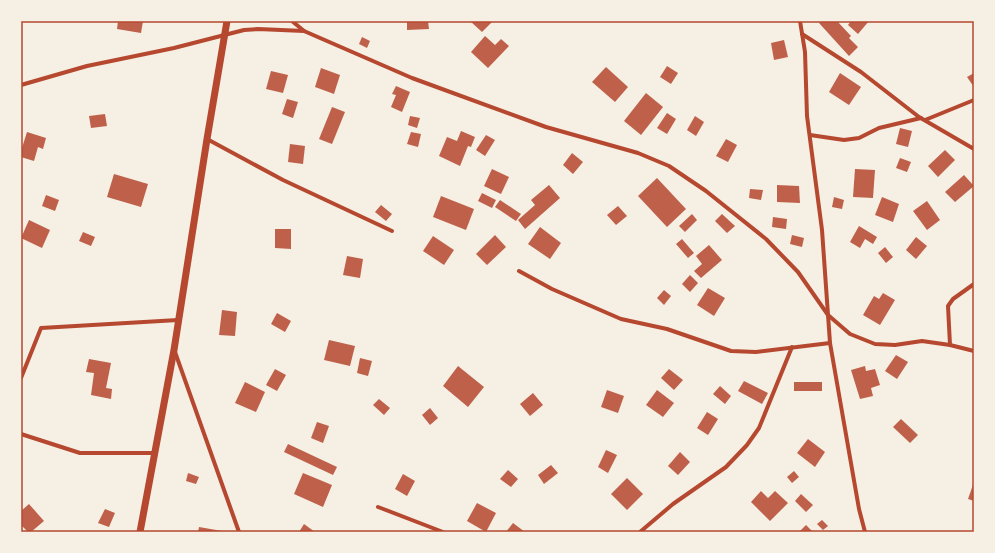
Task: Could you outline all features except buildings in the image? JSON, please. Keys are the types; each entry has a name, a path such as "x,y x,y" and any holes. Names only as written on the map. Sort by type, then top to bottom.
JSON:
{"street":[{"path":"140,532 174,350 206,139 227,21"},
{"path":"292,21 304,31 412,78 546,127 638,153 670,166 706,191 766,239 798,272 828,314 850,334 875,344 895,345 922,341 950,345 974,351"},
{"path":"800,22 805,52 807,116 822,230 830,343 858,502 865,532"},
{"path":"21,85 88,66 174,48 225,34 258,29 304,31"},
{"path":"802,34 861,72 923,119 974,149"},
{"path":"810,135 844,140 859,138 879,128 923,119 974,100"},
{"path":"206,139 283,180 392,231"},
{"path":"519,271 552,289 621,319 667,329 731,351 756,352 830,343"},
{"path":"950,345 948,306 953,299 974,284"},
{"path":"21,378 23,367 41,328 178,320"},
{"path":"640,532 673,504 726,467 747,445 759,428 792,347"},
{"path":"174,350 204,437 240,532"},
{"path":"21,434 80,453 155,453"},
{"path":"378,507 443,532"}]}
